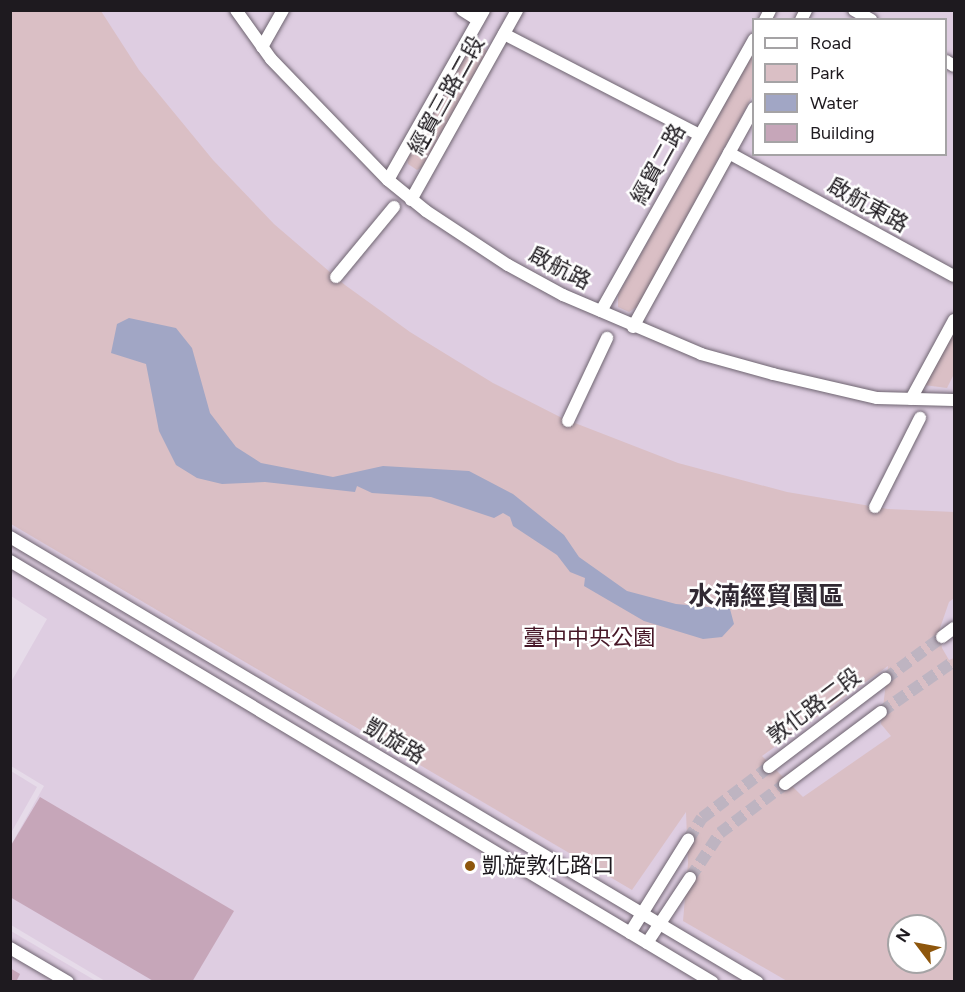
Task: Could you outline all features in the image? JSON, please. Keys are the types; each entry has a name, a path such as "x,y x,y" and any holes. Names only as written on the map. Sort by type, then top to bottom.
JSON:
{"street":[{"name":"啟航路","path":"236,10 262,47 388,180 411,200 508,265 633,327 701,354 773,374 877,398 912,399 952,396"},
{"path":"262,47 283,10"},
{"path":"462,10 481,15"},
{"name":"經貿三路二段","path":"411,200 517,10"},
{"path":"854,10 868,18"},
{"name":"經貿三路二段","path":"388,180 481,15"},
{"path":"504,34 698,134"},
{"name":"經貿二路","path":"601,311 752,41"},
{"path":"633,327 752,110"},
{"name":"啟航東路","path":"729,153 954,276"},
{"path":"336,277 394,207"},
{"path":"912,399 954,320"},
{"path":"568,421 607,338"},
{"path":"875,507 920,418"},
{"name":"凱旋路","path":"10,537 757,981"},
{"name":"凱旋路","path":"10,561 712,981"},
{"path":"942,637 954,628"},
{"name":"敦化路二段","path":"769,767 885,679"},
{"name":"敦化路二段","path":"784,784 881,712"},
{"path":"630,933 688,840"},
{"path":"647,943 690,878"},
{"path":"10,948 68,981"}],"shaded area":[{"name":"水湳經貿園區","path":"11,11 954,11 954,981 105,981 11,925 11,845 44,786 11,766 11,682 47,619 11,596"},
{"path":"11,771 37,787 11,833"},
{"path":"11,931 96,981 11,981"}],"green space":[{"name":"臺中中央公園","path":"10,11 101,11 139,70 213,160 274,224 345,285 410,332 493,383 562,418 678,463 787,492 888,509 954,512 954,598 949,602 939,631 942,648 949,660 954,658 954,981 787,981 683,921 688,863 686,812 632,890 11,524","holes":["888,666 881,724 891,736 803,797 762,756"]},
{"path":"473,42 489,52 424,166 417,170 408,164 407,157"},
{"path":"752,56 752,97 638,306 629,312 618,307 618,295"},
{"path":"954,333 954,374 947,388 924,385"}],"water":[{"path":"129,318 176,328 192,348 210,413 236,447 261,463 333,477 383,466 469,471 513,494 564,535 579,557 627,591 676,604 730,609 734,624 722,637 703,639 644,621 584,586 585,578 570,572 557,555 513,526 510,517 503,513 494,518 431,497 372,493 357,486 355,492 265,482 222,484 197,478 176,465 159,431 146,364 111,353 117,324"}],"building":[{"path":"40,797 234,911 192,982 155,982 10,897 10,847"},
{"path":"10,968 20,974 16,982 10,982"}],"tunnel":[{"path":"885,679 942,637"},
{"path":"881,712 954,661"},
{"path":"688,840 702,818 769,767"},
{"path":"690,878 720,833 785,784"}],"place":[{"name":"凱旋敦化路口","path":"470,866"}],"district":[{"name":"水湳經貿園區","path":"766,597"}]}
